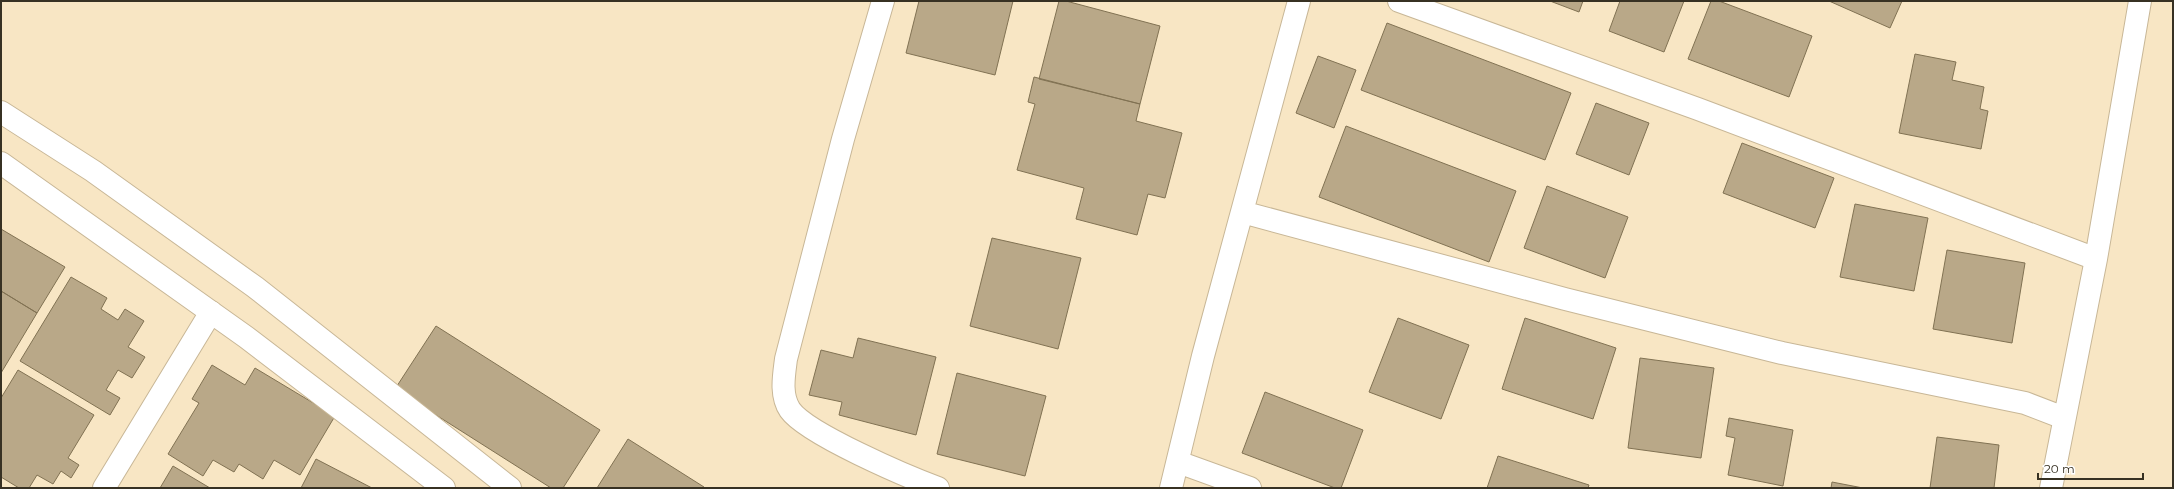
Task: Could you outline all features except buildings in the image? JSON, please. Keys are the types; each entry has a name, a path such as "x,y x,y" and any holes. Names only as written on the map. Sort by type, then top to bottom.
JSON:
{"street":[{"path":"883,1 843,139 786,359 783,388 789,408 800,421 854,451 938,488"},
{"path":"1172,488 1203,356 1299,1"},
{"path":"1399,1 1698,109 2096,259"},
{"path":"2051,488 2096,259 2140,1"},
{"path":"1,112 92,171 255,287 510,488"},
{"path":"1,163 211,312 444,488"},
{"path":"1242,212 1565,299 1774,352 2025,403 2064,418"},
{"path":"104,488 211,312"},
{"path":"1178,462 1250,488"}]}
